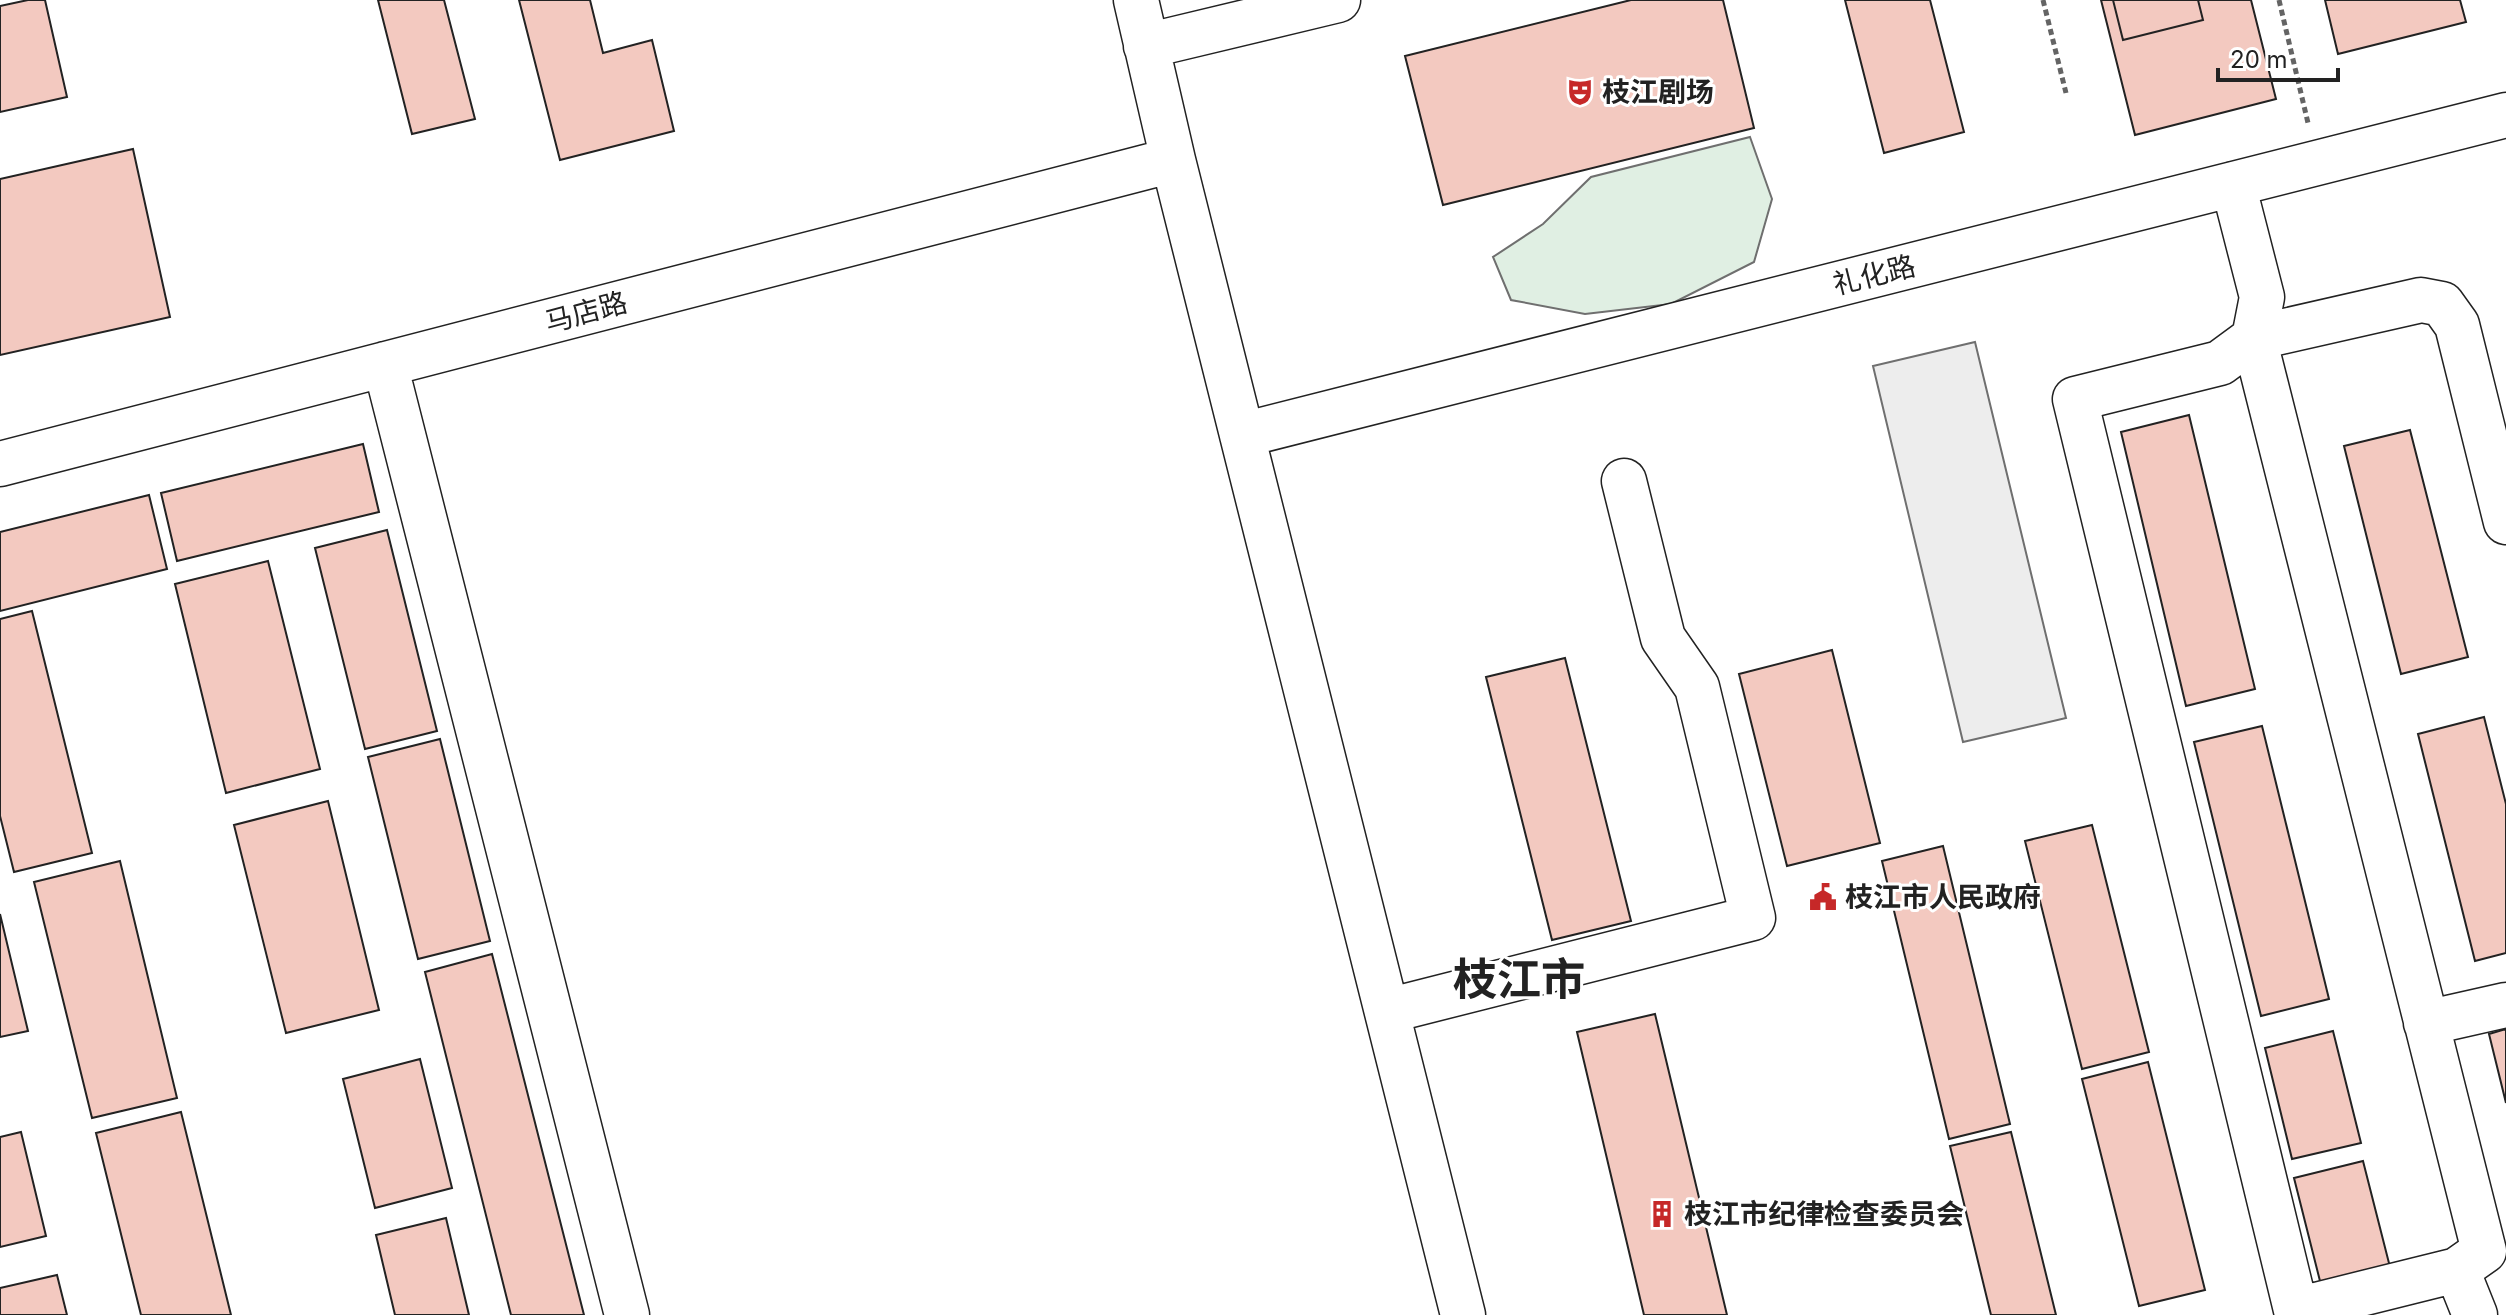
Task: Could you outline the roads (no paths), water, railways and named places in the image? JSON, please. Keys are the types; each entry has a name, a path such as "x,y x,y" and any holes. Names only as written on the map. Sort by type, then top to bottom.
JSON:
{"street":[{"path":"1136,0 1173,160 1463,1315"},
{"path":"1146,46 1338,0"},
{"name":"礼化路","path":"1242,435 2506,115"},
{"name":"马店路","path":"0,464 1173,160"},
{"path":"2233,184 2262,297 2254,338 2484,1251 2457,1270 2296,1310 2075,399 2220,363 2254,338 2421,300 2442,304 2457,325 2506,522"},
{"path":"385,364 627,1315"},
{"path":"1387,1011 1753,918 1697,687 1663,638 1624,481"},
{"path":"2426,1023 2506,1005"},
{"path":"2457,1270 2475,1315"}],"place":[{"name":"枝江剧场","path":"1580,92"},
{"name":"枝江市人民政府","path":"1823,897"},
{"name":"枝江市纪律检查委员会","path":"1662,1214"}],"district":[{"name":"枝江市","path":"1519,979"}]}
